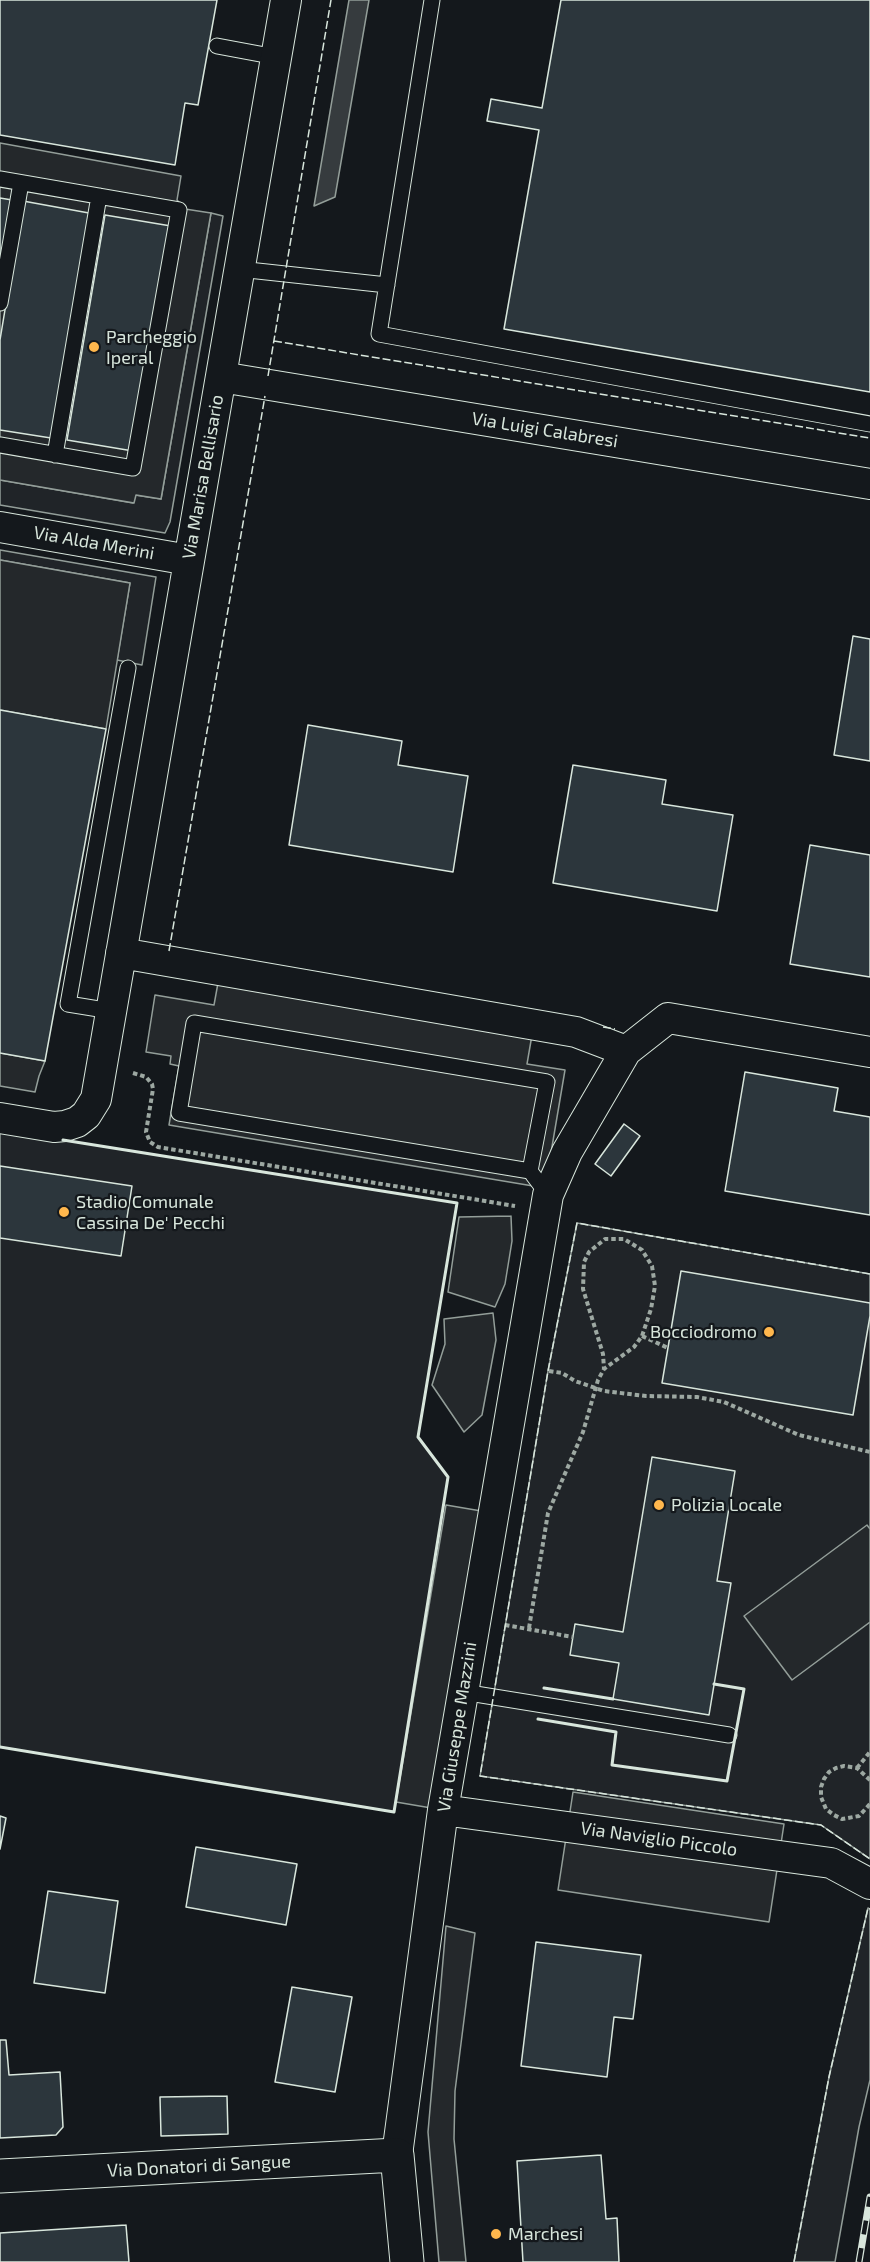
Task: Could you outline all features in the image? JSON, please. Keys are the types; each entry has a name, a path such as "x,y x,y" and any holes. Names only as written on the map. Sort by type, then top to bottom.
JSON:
{"street":[{"name":"Via Marisa Bellisario","path":"0,1118 60,1127 71,1125 86,1115 96,1099 286,0"},
{"name":"Via Luigi Calabresi","path":"221,377 870,484"},
{"name":"Via Alda Merini","path":"0,527 189,560"},
{"path":"121,953 576,1032 627,1051 668,1018 870,1052"},
{"name":"Via Giuseppe Mazzini","path":"407,2262 397,2155 443,1810 547,1203 567,1152 627,1051"},
{"name":"Via Naviglio Piccolo","path":"443,1810 831,1863 870,1884"},
{"name":"Via Donatori di Sangue","path":"0,2176 397,2155"}],"lane":[{"path":"432,0 379,333 870,424"},
{"path":"217,46 276,57"},
{"path":"0,179 179,210 133,468 0,445"},
{"path":"0,303 21,183"},
{"path":"55,455 99,196"},
{"path":"239,269 387,285"},
{"path":"111,1011 68,1004 128,668"},
{"path":"530,1171 179,1113 194,1023 547,1082 530,1171 547,1203"},
{"path":"463,1692 729,1735"}],"path":[{"path":"130,1072 146,1077 152,1084 146,1132 150,1142 158,1147 547,1203"},
{"path":"529,1628 548,1513 583,1432 604,1369 603,1354 583,1289 584,1262 589,1252 605,1239 624,1239 636,1245 649,1258 655,1286 642,1336 634,1347 604,1369"},
{"path":"642,1336 668,1348"},
{"path":"518,1372 556,1371 596,1389 646,1396 698,1397 724,1402 800,1435 870,1452"},
{"path":"475,1620 573,1637"},
{"path":"857,1768 870,1752"},
{"path":"870,1780 857,1768 844,1766 829,1772 821,1787 821,1797 826,1809 843,1819 859,1816 870,1804"}],"shaded area":[{"path":"349,0 369,0 335,197 314,206"},
{"name":"Parcheggio Iperal","path":"0,143 181,176 177,200 185,209 211,213 161,499 136,495 134,503 0,480"},
{"path":"211,213 223,216 170,522 165,533 0,505 0,480 133,503 135,495 161,499"},
{"path":"0,550 156,577 142,665 117,660 130,583 0,560"},
{"path":"0,560 130,583 106,729 0,710"},
{"path":"218,983 532,1035 527,1064 565,1070 545,1188 169,1125 179,1066 170,1064 171,1056 146,1052 155,995 214,1005"},
{"path":"0,1053 45,1061 35,1092 0,1086"},
{"path":"0,1130 457,1203 418,1437 448,1477 394,1812 0,1747"},
{"path":"511,1216 512,1241 505,1284 495,1307 448,1292 459,1217"},
{"path":"577,1223 870,1274 870,1859 821,1825 480,1776 548,1371"},
{"path":"493,1313 496,1340 482,1415 464,1432 432,1385 445,1344 444,1319"},
{"path":"446,1505 493,1513 443,1810 396,1802"},
{"path":"867,1525 870,1529 870,1622 792,1680 744,1616"},
{"path":"573,1792 784,1824 769,1922 558,1890"},
{"path":"868,1908 870,1909 870,2080 859,2127 835,2262 794,2262 829,2077"},
{"path":"446,1926 475,1933 455,2091 454,2139 466,2262 439,2262 428,2132"}],"building":[{"path":"0,0 217,0 198,105 185,103 175,165 0,135"},
{"path":"561,0 870,0 870,392 504,329 539,130 487,121 491,99 542,108"},
{"path":"0,198 12,200 0,268"},
{"path":"23,201 89,213 51,438 0,430 0,340"},
{"path":"105,215 171,226 133,451 67,440"},
{"path":"853,636 870,639 870,761 834,755"},
{"path":"0,710 106,729 45,1061 0,1053"},
{"path":"308,725 402,741 398,765 468,776 453,872 289,845"},
{"path":"573,765 666,780 662,804 733,815 717,911 553,883"},
{"path":"810,845 870,855 870,977 790,964"},
{"path":"745,1072 838,1088 834,1111 870,1117 870,1215 725,1191"},
{"path":"624,1124 640,1136 611,1176 595,1164"},
{"name":"Stadio Comunale Cassina De' Pecchi","path":"0,1166 132,1186 121,1256 0,1238"},
{"name":"Bocciodromo","path":"681,1271 870,1303 870,1316 853,1415 662,1383"},
{"path":"652,1457 735,1471 717,1581 731,1583 709,1715 613,1699 619,1663 570,1655 575,1624 623,1632"},
{"path":"0,1816 6,1818 0,1849"},
{"path":"196,1847 297,1864 286,1925 186,1907"},
{"path":"48,1891 118,1901 105,1993 34,1983"},
{"path":"536,1942 641,1955 633,2019 614,2017 607,2077 521,2066"},
{"path":"292,1987 352,1997 335,2092 275,2082"},
{"path":"0,2040 6,2040 9,2075 60,2072 63,2127 56,2135 0,2138"},
{"path":"227,2096 228,2134 161,2136 160,2097"},
{"path":"601,2155 606,2219 617,2218 619,2262 523,2262 517,2161"},
{"path":"126,2225 129,2262 0,2262 0,2233"}],"railway":[{"path":"859,2262 870,2197"}],"fence":[{"path":"268,376 331,0"},
{"path":"274,341 870,438"},
{"path":"169,951 265,396"},
{"path":"603,1027 615,1029"},
{"path":"870,1274 577,1223 548,1371 480,1776 821,1825 870,1859"},
{"path":"794,2262 829,2077 868,1908 870,1909"}],"wall":[{"path":"0,1747 394,1812 448,1477 418,1437 457,1203 63,1140"},
{"path":"538,1719 616,1732 612,1765 727,1781 744,1689 714,1684"},
{"path":"544,1688 613,1699"}],"place":[{"name":"Parcheggio Iperal","path":"94,347"},
{"name":"Stadio Comunale Cassina De' Pecchi","path":"64,1212"},
{"name":"Bocciodromo","path":"769,1332"},
{"name":"Polizia Locale","path":"659,1505"},
{"name":"Marchesi","path":"496,2234"}]}
